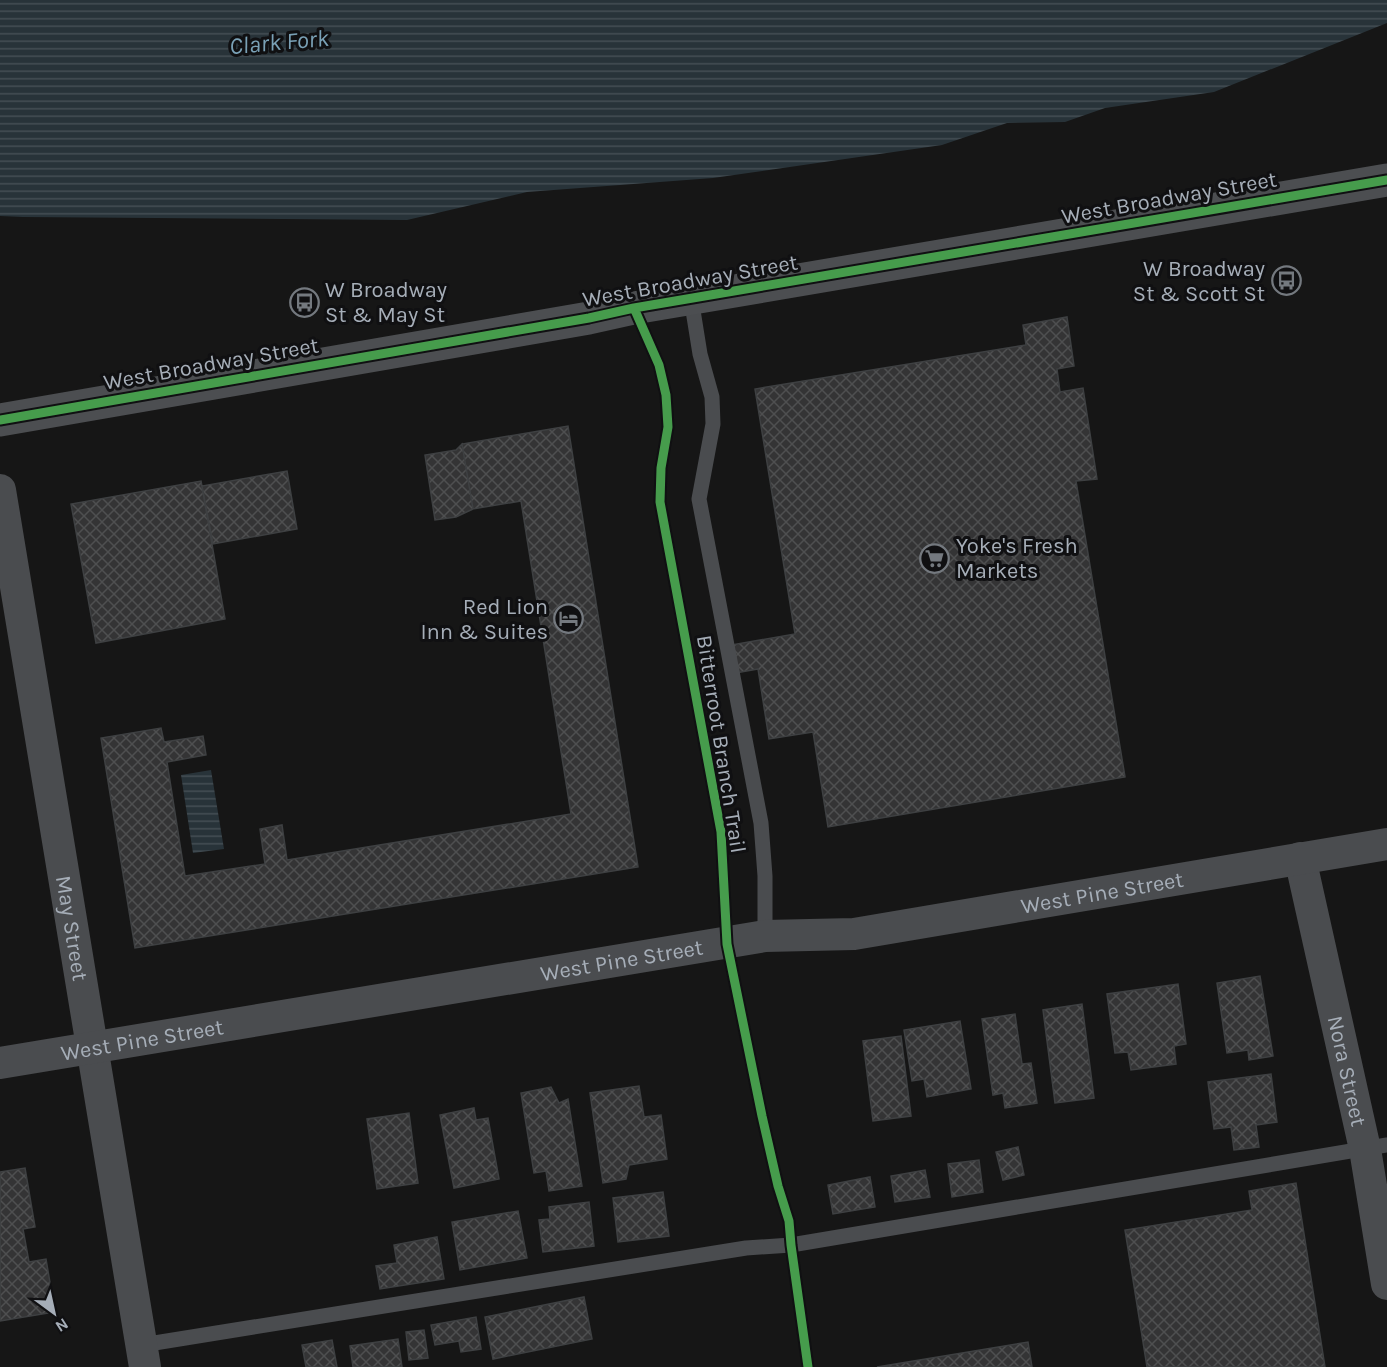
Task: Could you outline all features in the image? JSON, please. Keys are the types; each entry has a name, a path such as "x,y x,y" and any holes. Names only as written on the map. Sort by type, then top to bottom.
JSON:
{"main road":[{"name":"West Broadway Street","path":"0,420 691,298 1387,180"}],"street":[{"name":"May Street","path":"0,490 143,1356"},
{"name":"West Pine Street","path":"0,1063 765,936 854,934 1387,844"},
{"name":"Nora Street","path":"1300,858 1376,1147 1387,1284"}],"lane":[{"path":"691,298 700,354 712,397 713,424 699,499 761,823 765,876 765,936"},
{"path":"143,1356 734,1250 791,1245 1376,1147"}],"water":[{"name":"Clark Fork","path":"0,0 1387,0 1387,23 1214,92 1105,108 1065,122 1007,123 942,145 713,178 527,192 407,220 23,217 0,216"},
{"path":"211,770 224,849 193,853 181,775"}],"building":[{"name":"Yoke's Fresh Markets","path":"1067,317 1074,366 1057,369 1060,392 1083,388 1097,479 1076,481 1125,777 828,827 813,732 769,739 758,669 736,673 731,645 795,634 755,389 1026,345 1023,325"},
{"name":"Red Lion Inn & Suites","path":"568,426 638,867 135,948 101,738 161,728 164,742 203,736 206,755 167,762 185,876 265,864 260,829 282,825 287,860 571,814 521,501 473,509 462,444"},
{"path":"462,444 473,509 456,517 435,520 425,455 456,450"},
{"path":"287,471 297,529 213,544 202,486"},
{"path":"201,481 225,619 96,643 71,504"},
{"path":"1260,976 1273,1056 1249,1060 1248,1050 1227,1053 1217,983"},
{"path":"1178,984 1186,1044 1174,1046 1176,1064 1131,1070 1128,1052 1115,1053 1107,994"},
{"path":"1082,1004 1094,1098 1055,1103 1043,1010"},
{"path":"1015,1014 1022,1064 1031,1063 1037,1103 1005,1108 1003,1093 993,1095 982,1019"},
{"path":"960,1021 971,1089 927,1097 924,1079 912,1081 904,1030"},
{"path":"901,1036 911,1116 873,1121 863,1041"},
{"path":"1271,1074 1277,1122 1256,1125 1259,1147 1234,1150 1231,1127 1214,1129 1208,1082"},
{"path":"639,1086 644,1117 661,1115 667,1159 629,1165 626,1179 603,1183 590,1093"},
{"path":"551,1087 559,1103 568,1099 582,1186 549,1191 546,1171 534,1173 521,1093"},
{"path":"474,1108 476,1120 488,1118 499,1179 454,1188 440,1115"},
{"path":"409,1113 418,1183 377,1189 367,1119"},
{"path":"1018,1147 1024,1175 1003,1180 996,1152"},
{"path":"979,1160 983,1192 952,1197 948,1164"},
{"path":"25,1168 35,1227 23,1229 29,1262 46,1259 55,1312 0,1321 0,1172"},
{"path":"925,1170 930,1197 895,1202 891,1176"},
{"path":"870,1177 875,1207 833,1214 828,1185"},
{"path":"1296,1183 1325,1367 1147,1367 1125,1230 1252,1210 1249,1191"},
{"path":"663,1192 669,1236 618,1242 613,1198"},
{"path":"589,1202 594,1246 543,1252 539,1220 550,1219 549,1207"},
{"path":"518,1211 527,1258 460,1270 452,1222"},
{"path":"437,1237 444,1279 380,1289 376,1266 397,1263 394,1245"},
{"path":"584,1297 592,1339 493,1359 485,1317"},
{"path":"476,1317 481,1349 461,1352 459,1341 435,1345 431,1325"},
{"path":"424,1330 428,1358 409,1360 406,1332"},
{"path":"398,1339 402,1367 353,1367 350,1346"},
{"path":"332,1340 337,1367 306,1367 302,1345"},
{"path":"1028,1342 1032,1367 877,1367"}],"cycle path":[{"path":"0,420 589,318 634,308 1387,180"},
{"name":"Bitterroot Branch Trail","path":"634,308 659,365 666,395 668,427 661,468 660,502 721,832 727,944 762,1116 778,1186 789,1221 808,1367"}],"place":[{"name":"W Broadway St & Scott St","path":"1286,281"},
{"name":"W Broadway St & May St","path":"304,302"},
{"name":"Yoke's Fresh Markets","path":"935,558"},
{"name":"Red Lion Inn & Suites","path":"569,619"}]}
